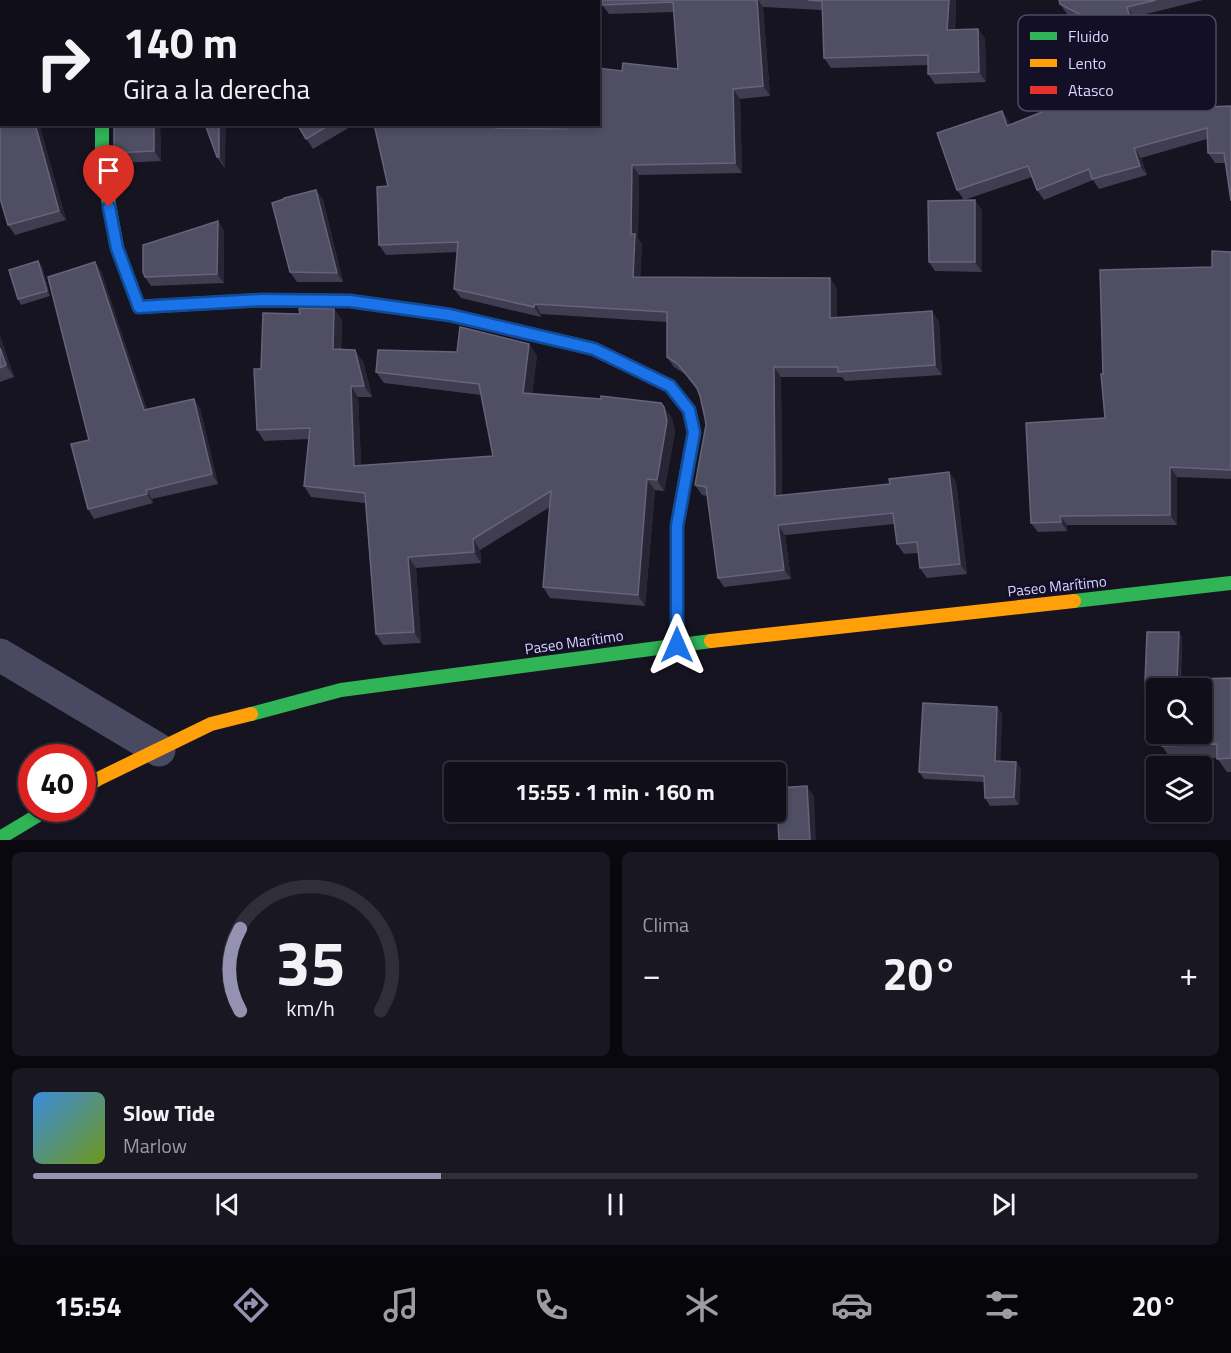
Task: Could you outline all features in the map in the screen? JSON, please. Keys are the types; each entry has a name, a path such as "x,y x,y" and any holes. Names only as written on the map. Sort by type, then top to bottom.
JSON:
{"main road":[{"path":"102,126 102,166 117,248 139,307 261,300 350,301 450,315 594,349 670,386 689,410 694,432 677,526 677,645"},
{"name":"Paseo Marítimo","path":"96,780 211,724 341,690 677,645 1231,584"},
{"path":"0,838 27,822"}],"street":[{"path":"0,655 159,750"}],"building":[{"path":"602,0 757,0 763,86 733,89 735,163 632,165 631,234 635,234 633,277 830,278 830,318 932,311 935,365 838,372 838,367 774,367 775,496 890,484 889,479 949,472 960,564 920,568 917,542 897,544 893,513 778,525 784,570 718,578 706,487 695,485 706,425 705,418 697,388 678,364 667,357 667,312 535,304 534,307 454,289 458,242 379,245 377,187 388,186 374,126 494,126 495,128 566,129 567,126 600,126 600,68 622,71 623,63 678,69 673,2 602,5"},
{"path":"808,0 949,0 947,30 978,29 979,72 928,74 928,55 824,58 822,1"},
{"path":"1059,0 1156,0 1127,7 1129,15 1081,15 1060,4"},
{"path":"1231,106 1231,201 1224,153 1208,153 1207,128 1134,148 1140,166 1092,179 1089,169 1037,190 1028,166 957,190 937,133 1002,111 1007,126 1044,111 1216,111 1216,107"},
{"path":"0,126 36,126 59,211 8,225 0,198"},
{"path":"114,126 154,126 154,151 114,153"},
{"path":"206,126 219,126 219,157 217,157"},
{"path":"298,126 328,126 306,139"},
{"path":"316,190 337,273 290,272 272,203"},
{"path":"975,200 975,262 929,262 928,201"},
{"path":"218,221 217,274 145,277 143,245"},
{"path":"1212,251 1231,252 1231,470 1170,467 1170,515 1060,516 1061,522 1031,523 1026,423 1105,418 1101,374 1103,374 1100,270 1212,267"},
{"path":"38,261 47,291 18,299 9,270"},
{"path":"95,262 144,410 194,399 212,474 146,490 147,494 88,509 71,444 89,440 48,277"},
{"path":"299,308 334,309 333,349 355,350 364,386 351,386 354,466 493,456 479,384 376,372 378,350 457,352 460,327 529,344 523,393 601,399 601,396 661,403 667,421 657,480 647,479 638,595 543,587 551,491 473,539 474,552 408,557 414,632 376,634 365,493 304,486 310,428 257,430 254,369 261,369 263,313 300,314"},
{"path":"0,348 6,365 0,368"},
{"path":"1147,632 1179,632 1177,678 1146,678 1145,682"},
{"path":"1231,678 1231,758 1217,759 1217,744 1162,746 1162,744 1212,744 1212,679"},
{"path":"923,703 997,707 995,761 1016,762 1014,797 985,798 984,776 919,772"},
{"path":"807,786 810,840 779,840 778,822 786,822 786,787"}],"traffic: fast":[{"path":"102,126 102,166 117,248 139,307 261,300 350,301 450,315 582,346"},
{"path":"677,645 677,526 688,464"},
{"path":"1074,601 1231,583"},
{"path":"251,714 341,690 711,641"},
{"path":"0,838 27,822"}],"traffic: slow":[{"path":"711,641 1074,601"},
{"path":"96,780 211,724 251,714"}],"traffic: jam":[{"path":"582,346 594,349 670,386 689,410 694,432 688,464"}],"route":[{"path":"109,207 117,248 139,307 261,300 350,301 450,315 594,349 670,386 689,410 694,432 677,526 677,645"}]}
